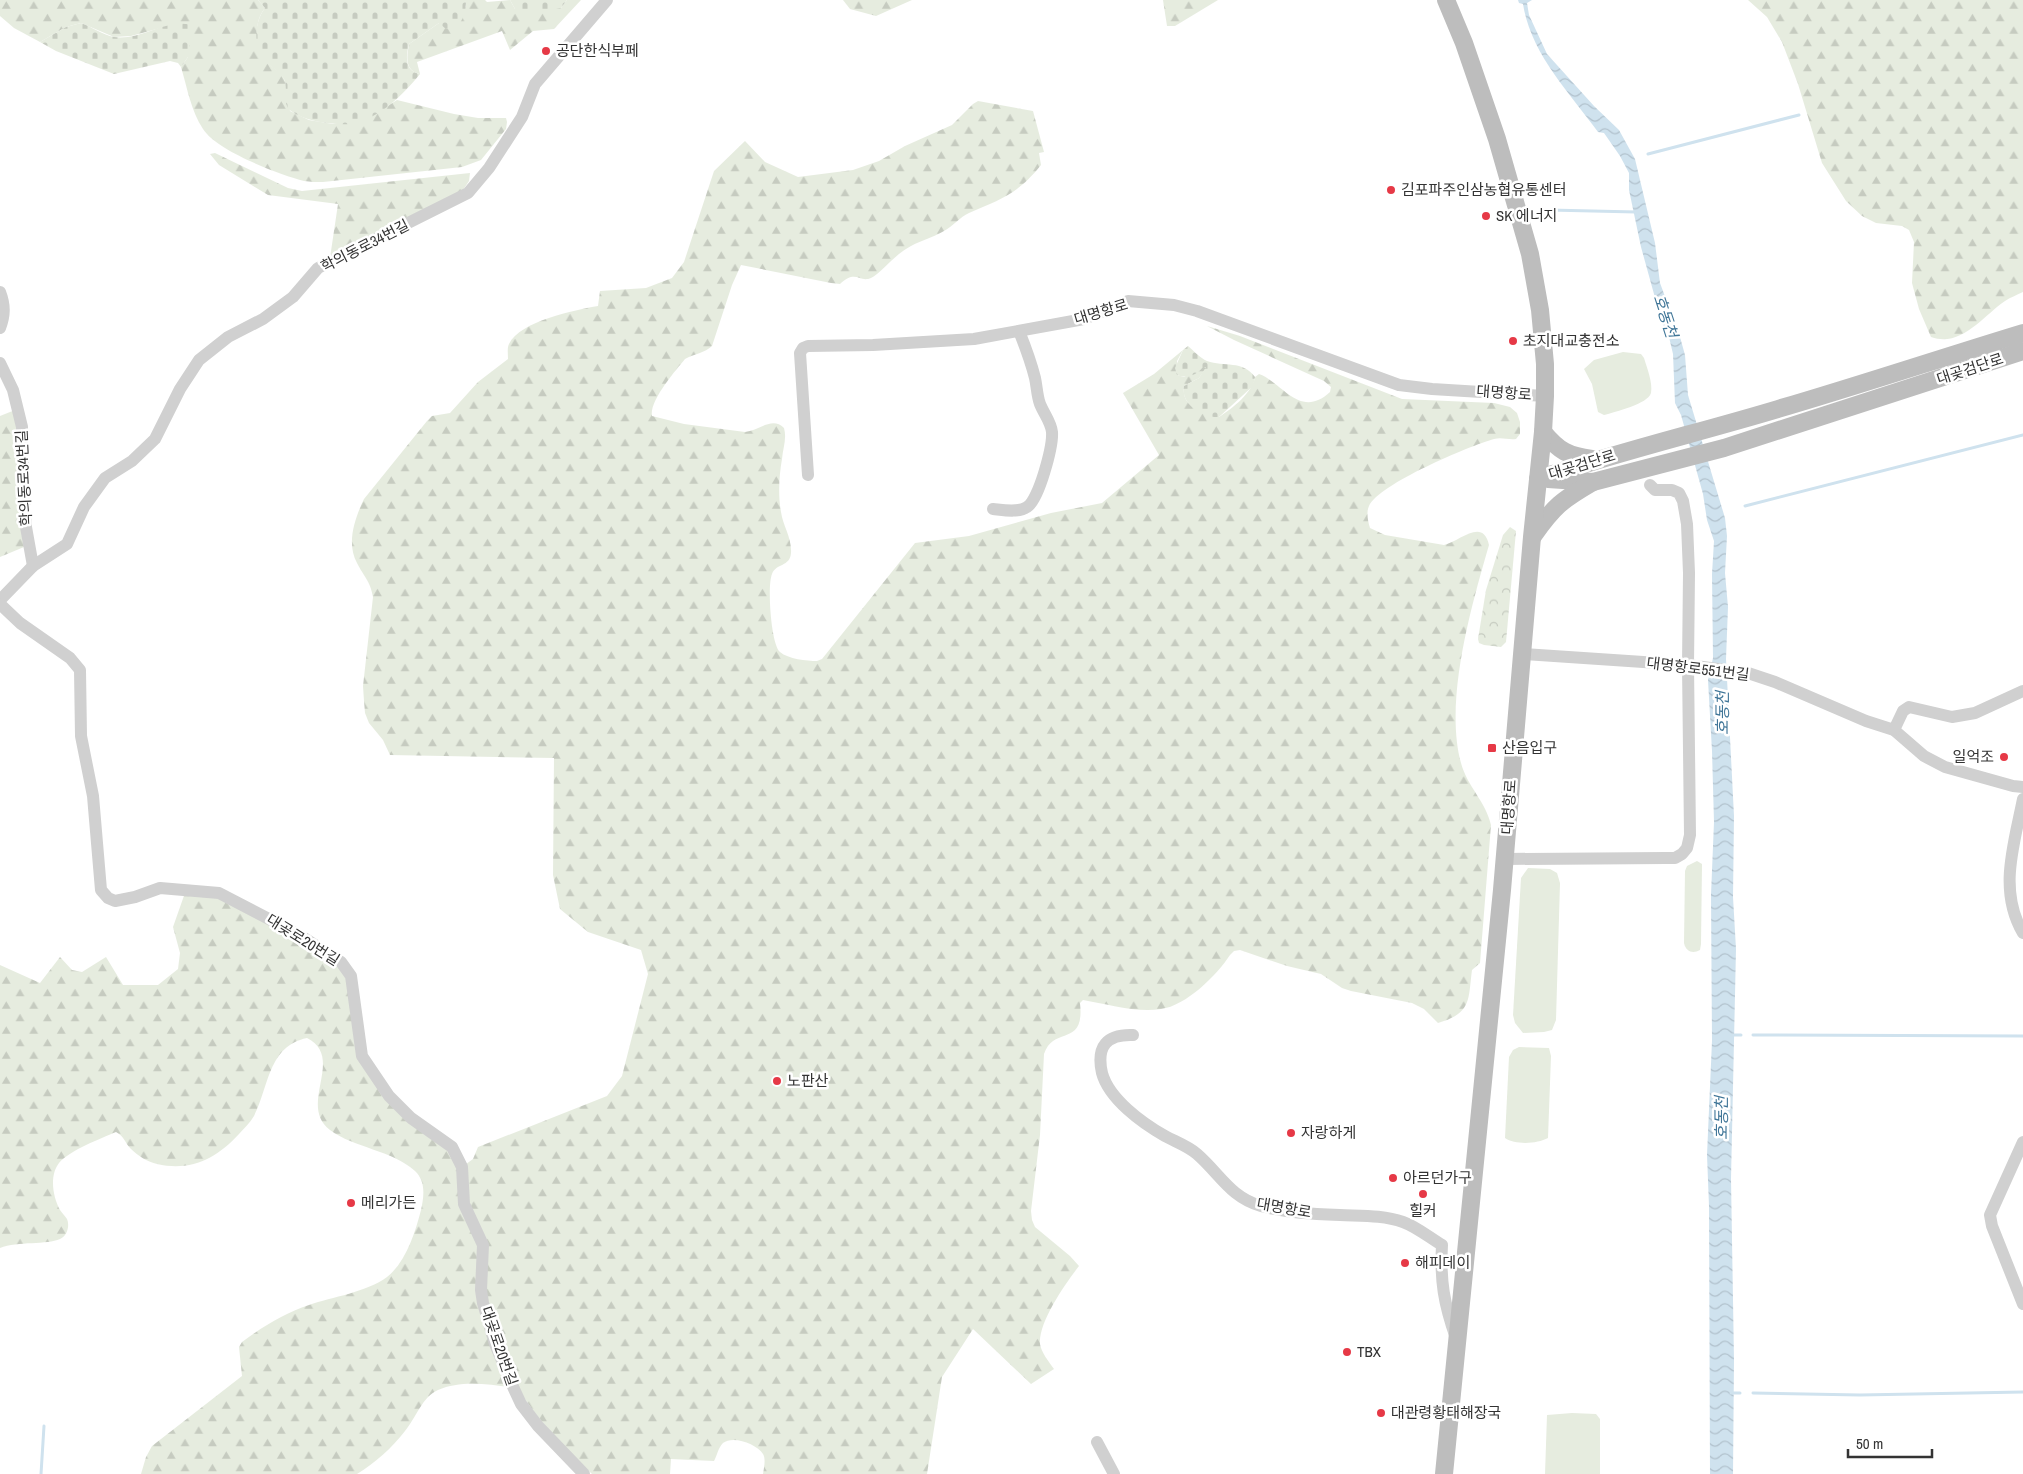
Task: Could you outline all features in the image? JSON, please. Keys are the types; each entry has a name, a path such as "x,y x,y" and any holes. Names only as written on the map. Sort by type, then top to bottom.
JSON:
{"main road":[{"name":"대명항로","path":"1444,1474 1505,859 1532,537 1543,432 1544,396 1540,310 1530,254 1497,139 1464,43 1446,0"},
{"name":"대곶검단로","path":"1538,478 1595,460 1858,386 2023,332"},
{"name":"대곶검단로","path":"1538,478 1593,482 1724,448 2023,351"},
{"path":"1543,432 1562,451 1573,456 1595,460"},
{"path":"1532,537 1550,511 1559,503 1593,482"}],"street":[{"name":"학의동로34번길","path":"0,600 33,566 67,544 84,507 105,478 132,461 155,439 180,389 199,360 228,337 263,320 293,297 318,268 468,193 490,168 522,117 535,84 607,0"},
{"path":"0,292 4,302 4,318 0,328"},
{"name":"대명항로","path":"808,475 800,353 803,348 808,346 942,342 1019,331 1084,319 1128,301 1174,305 1214,316 1399,385 1544,396"},
{"path":"993,509 1018,510 1027,508 1038,489 1050,454 1051,426 1041,405 1035,377 1019,331"},
{"name":"학의동로34번길","path":"0,363 13,390 22,427 26,518 33,566"},
{"path":"1505,859 1675,858 1687,848 1691,821 1687,524 1684,502 1679,493 1672,490 1654,490 1650,486"},
{"name":"대곶로20번길","path":"0,604 20,623 70,658 80,670 81,736 93,796 101,890 104,894 115,901 135,897 160,888 219,893 298,934 341,962 352,976 362,1056 389,1096 410,1118 452,1148 462,1167 464,1204 483,1245 481,1290 483,1303 495,1344 514,1389 521,1404 538,1426 584,1474"},
{"name":"대명항로551번길","path":"1523,654 1690,666 1748,673 1775,682 1866,721 1894,730 1924,756 1945,767 2005,784 2023,787"},
{"path":"1894,730 1903,711 1909,707 1952,717 1975,713 2023,691"},
{"path":"2023,799 2012,859 2009,894 2013,912 2023,934"},
{"name":"대명항로","path":"1133,1034 1114,1036 1107,1040 1103,1047 1101,1067 1110,1091 1147,1125 1197,1154 1239,1196 1275,1210 1391,1219 1412,1226 1442,1245 1442,1285 1444,1298 1457,1342"},
{"path":"2023,1142 1990,1214 1992,1226 2023,1304"},
{"path":"1097,1442 1114,1474"}],"green space":[{"path":"0,0 258,0 265,8 257,27 262,54 265,60 284,79 290,111 309,120 333,124 373,115 397,100 478,118 506,118 506,129 481,160 462,167 323,182 304,181 249,161 210,137 203,129 192,107 181,67 188,57 168,26 131,36 114,37 81,23 66,27 40,42 14,28 0,16"},
{"path":"258,0 466,0 466,8 456,28 446,29 439,23 409,44 407,62 411,70 420,74 398,98 380,112 360,122 342,124 320,122 301,117 288,108 284,79 280,73 265,61 258,49 257,27 265,8"},
{"path":"466,0 485,0 487,2 510,0 515,9 561,8 567,0 581,0 554,29 533,31 510,50 502,31 417,62 420,74 411,70 408,62 409,44 466,7"},
{"path":"510,0 567,0 561,8 546,11 515,9"},
{"path":"843,0 912,0 876,16 850,9"},
{"path":"1163,0 1218,0 1175,26 1167,26"},
{"path":"1748,0 2023,0 2023,292 2005,301 1971,329 1962,334 1942,339 1931,337 1919,309 1912,283 1914,242 1909,230 1902,226 1876,223 1862,216 1846,201 1822,163 1798,84 1782,42 1767,17"},
{"path":"81,23 114,37 133,36 172,24 191,25 188,57 181,67 178,63 170,61 114,74 56,51 40,42 66,27"},
{"path":"978,101 1033,111 1044,152 1039,153 1041,165 1025,183 1008,195 966,215 935,236 906,249 871,278 850,277 840,284 741,265 732,285 712,346 685,359 659,394 652,410 652,416 684,424 745,432 775,423 784,428 785,440 780,472 779,499 791,553 788,561 777,568 772,574 770,590 772,627 780,652 793,658 817,661 822,659 915,543 969,536 1051,513 1102,503 1159,455 1123,393 1154,374 1183,350 1177,361 1177,375 1184,377 1203,367 1207,367 1199,378 1184,386 1186,399 1194,408 1219,417 1241,400 1250,389 1255,377 1259,374 1300,401 1319,400 1330,392 1331,387 1324,381 1207,326 1240,336 1402,399 1494,403 1510,407 1517,413 1520,422 1520,434 1516,439 1494,439 1465,449 1426,467 1389,487 1376,497 1369,506 1368,511 1370,528 1385,535 1444,545 1476,532 1482,533 1486,537 1489,545 1462,654 1456,712 1457,738 1461,763 1489,817 1491,825 1480,963 1472,970 1470,990 1463,1010 1457,1015 1438,1023 1424,1009 1412,1003 1351,991 1342,988 1321,974 1287,966 1240,950 1234,951 1200,988 1171,1007 1142,1010 1083,1000 1080,1003 1078,1026 1073,1031 1055,1040 1049,1045 1044,1054 1040,1135 1031,1211 1035,1227 1070,1256 1079,1266 1054,1303 1043,1325 1040,1344 1054,1369 1031,1384 973,1329 942,1377 927,1474 763,1474 764,1458 760,1450 750,1444 733,1440 723,1443 714,1461 671,1459 670,1474 592,1474 543,1423 518,1388 488,1384 467,1384 447,1387 432,1393 395,1443 377,1460 357,1474 141,1474 146,1457 152,1446 242,1376 239,1347 242,1342 291,1312 370,1287 394,1271 405,1255 416,1228 423,1200 423,1184 419,1175 406,1164 340,1136 330,1130 321,1120 318,1108 323,1069 322,1057 318,1047 307,1038 294,1042 284,1049 272,1069 254,1116 231,1143 222,1150 202,1161 181,1166 169,1166 154,1163 140,1156 116,1132 94,1141 64,1158 59,1163 54,1174 55,1199 68,1222 64,1236 54,1241 15,1244 0,1248 0,965 40,983 60,957 72,970 82,972 106,957 123,985 158,985 178,969 180,953 173,927 186,890 219,893 254,911 351,976 362,1056 389,1096 452,1147 462,1167 473,1159 478,1147 607,1096 622,1076 648,974 641,950 588,932 560,909 553,875 554,758 390,755 383,740 369,723 365,713 363,686 373,597 352,547 353,531 358,514 364,499 427,421 432,416 450,413 478,382 508,359 509,344 524,329 549,318 598,306 600,291 646,288 672,278 684,262 714,171 745,141 765,162 798,177 853,170 879,161 905,146 952,125"},
{"path":"215,153 288,188 302,191 470,173 469,181 463,190 330,258 338,204 268,195 219,165 210,154"},
{"path":"1188,346 1207,361 1245,368 1255,377 1253,386 1219,417 1206,415 1194,409 1186,399 1184,386 1199,378 1206,367 1203,367 1192,376 1184,377 1177,375 1175,368 1183,350"},
{"path":"1623,352 1641,354 1644,358 1650,380 1651,393 1649,397 1638,404 1604,415 1598,412 1592,384 1584,369 1594,360"},
{"path":"15,410 24,547 0,557 0,416"},
{"path":"1510,527 1516,531 1506,642 1501,647 1484,645 1479,643 1478,639 1486,590 1503,535"},
{"path":"1697,861 1702,864 1701,944 1700,950 1692,952 1686,948 1684,943 1685,871 1687,866"},
{"path":"1528,868 1550,869 1557,873 1560,883 1556,1020 1552,1030 1523,1033 1515,1023 1513,1015 1521,878"},
{"path":"1519,1047 1549,1048 1551,1056 1548,1138 1538,1142 1520,1143 1505,1138 1509,1057 1513,1050"},
{"path":"1596,1414 1600,1419 1600,1474 1545,1474 1547,1415"}],"water":[{"name":"호동천","path":"1518,0 1532,0 1527,3 1529,15 1547,54 1594,106 1619,130 1635,159 1655,243 1660,283 1685,355 1688,395 1725,518 1727,536 1725,573 1728,607 1726,659 1734,816 1733,897 1736,949 1731,1179 1734,1360 1733,1474 1710,1474 1709,1206 1707,1155 1712,1041 1711,895 1714,822 1708,680 1713,658 1712,574 1714,541 1681,415 1675,403 1673,354 1669,337 1662,323 1641,247 1629,190 1629,173 1604,133 1598,132 1553,72 1534,39 1527,22 1523,4 1519,3"}],"waterway":[{"path":"1648,154 1799,115"},
{"path":"1549,210 1636,212"},
{"path":"1745,506 2023,435"},
{"path":"1732,1035 1741,1035"},
{"path":"1753,1035 2023,1036"},
{"path":"1753,1393 1860,1395 2023,1392"},
{"path":"1731,1393 1740,1393"},
{"path":"41,1474 44,1426"}],"place":[{"name":"공단한식부페","path":"546,51"},
{"name":"김포파주인삼농협유통센터","path":"1391,190"},
{"name":"SK 에너지","path":"1486,216"},
{"name":"초지대교충전소","path":"1513,341"},
{"name":"산음입구","path":"1492,748"},
{"name":"일억조","path":"2004,757"},
{"name":"노판산","path":"777,1081"},
{"name":"자랑하게","path":"1291,1133"},
{"name":"아르던가구","path":"1393,1178"},
{"name":"힐커","path":"1423,1194"},
{"name":"메리가든","path":"351,1203"},
{"name":"해피데이","path":"1405,1263"},
{"name":"TBX","path":"1347,1352"},
{"name":"대관령황태해장국","path":"1381,1413"}]}
